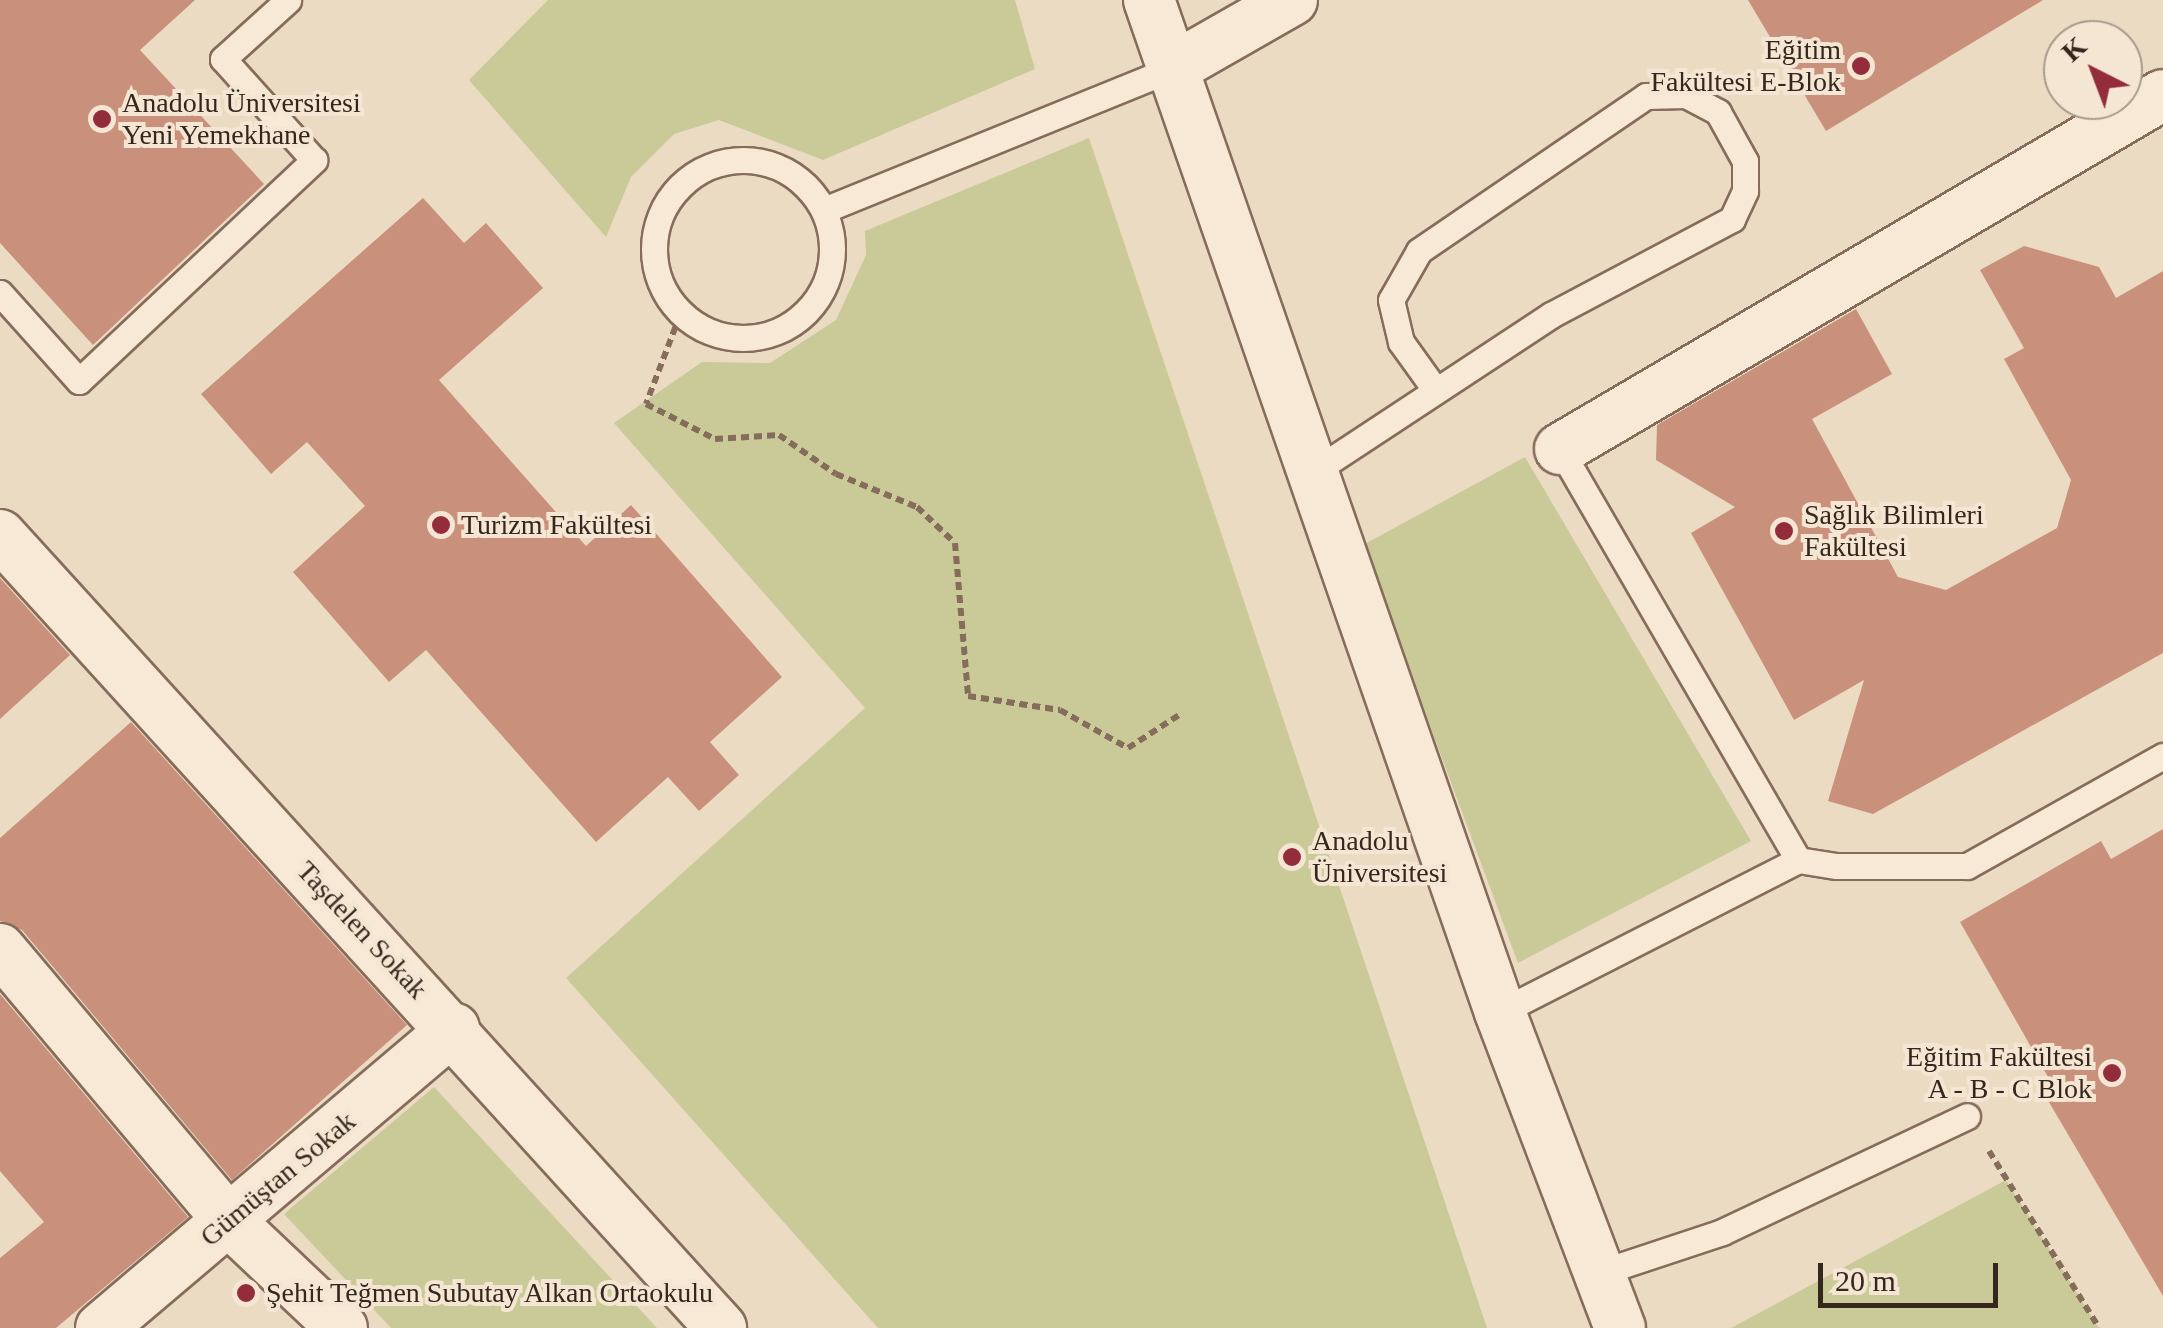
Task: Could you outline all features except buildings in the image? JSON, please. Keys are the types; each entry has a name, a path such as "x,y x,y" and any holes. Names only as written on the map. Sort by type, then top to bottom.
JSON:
{"street":[{"path":"1149,0 1500,1012 1620,1328"},
{"path":"1173,68 1292,0"},
{"path":"1560,449 2163,96"},
{"name":"Taşdelen Sokak","path":"0,535 454,1029 721,1328"},
{"path":"0,950 230,1222 342,1328"},
{"name":"Gümüştan Sokak","path":"101,1328 454,1029"}],"lane":[{"path":"0,293 80,381 314,160 223,59 288,0"},
{"path":"824,210 1173,68"},
{"path":"1313,472 1434,388 1551,314 1732,219 1745,191 1746,161 1718,112 1686,95 1646,96 1420,251 1391,300 1401,342 1434,388"},
{"path":"750,159 780,166 806,184 824,210 833,240 830,272 818,300 796,323 768,336 736,339 706,332 680,314 661,288 653,258 668,198 690,176 719,162 750,159"},
{"path":"1560,449 1798,860"},
{"path":"1500,1012 1798,860 1837,866 1967,866 2163,756"},
{"path":"1598,1273 1722,1232 1967,1116"}],"path":[{"path":"680,314 646,404 716,439 779,435 836,474 917,507 955,543 968,696 1060,710 1128,748 1182,713"},
{"path":"1967,1116 2099,1328"}],"shaded area":[{"path":"548,0 1015,0 1035,69 823,160 719,120 674,134 631,177 606,237 469,80"},
{"path":"1089,138 1487,1328 878,1328 566,978 865,708 614,423 702,362 770,363 836,320 866,255 865,231"},
{"path":"1525,457 1751,841 1518,963 1363,545"},
{"path":"434,1087 657,1328 391,1328 284,1214"},
{"path":"2006,1180 2099,1328 1731,1328"}],"place":[{"name":"Eğitim Fakültesi E-Blok","path":"1861,66"},
{"name":"Anadolu Üniversitesi Yeni Yemekhane","path":"102,119"},
{"name":"Turizm Fakültesi","path":"441,525"},
{"name":"Sağlık Bilimleri Fakültesi","path":"1784,531"},
{"name":"Anadolu Üniversitesi","path":"1292,857"},
{"name":"Eğitim Fakültesi A - B - C Blok","path":"2112,1073"},
{"name":"Şehit Teğmen Subutay Alkan Ortaokulu","path":"246,1293"}]}
